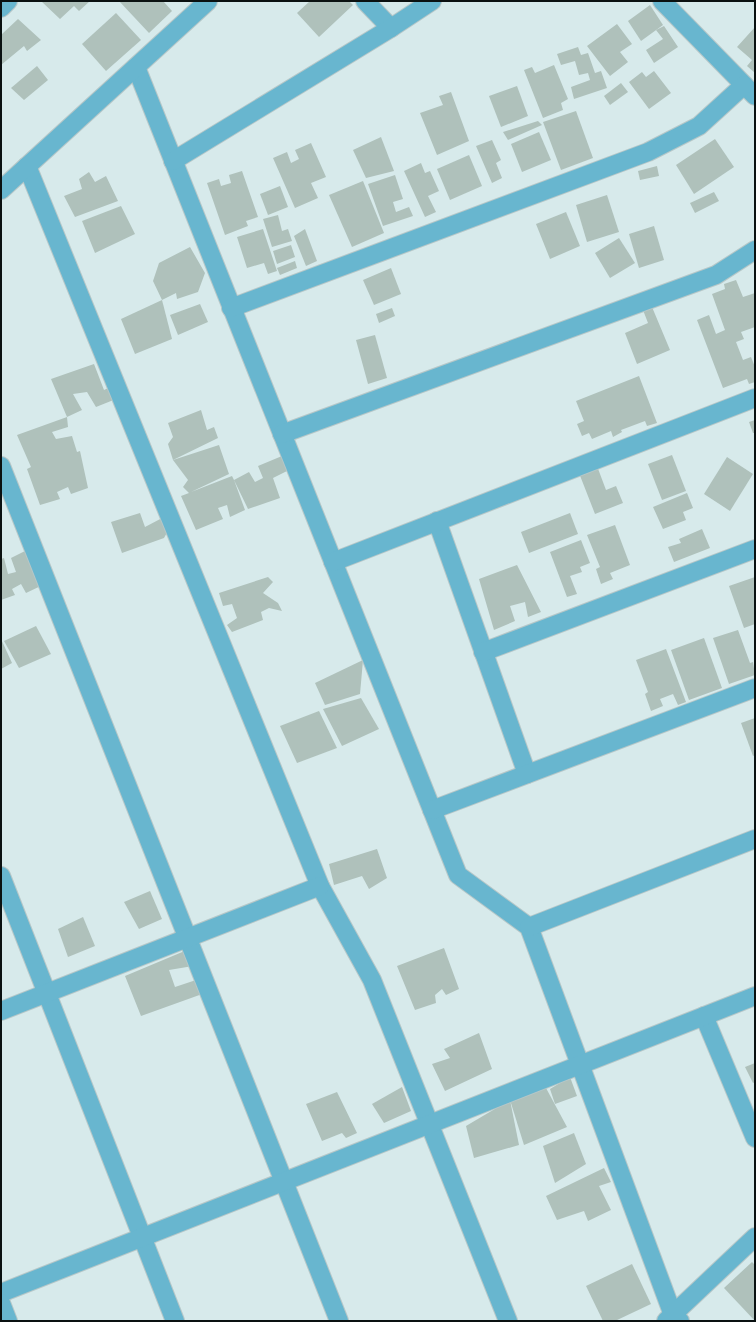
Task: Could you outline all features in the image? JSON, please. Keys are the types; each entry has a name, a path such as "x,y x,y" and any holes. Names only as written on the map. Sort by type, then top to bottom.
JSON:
{"street":[{"path":"1,8 8,1"},
{"path":"1,190 208,1"},
{"path":"365,1 391,28"},
{"path":"173,161 391,28 432,1"},
{"path":"231,308 648,152 699,126 750,91 662,1"},
{"path":"136,67 458,875 529,928 673,1319 755,1237"},
{"path":"27,166 320,886 372,980 508,1321"},
{"path":"282,434 716,275 755,250"},
{"path":"333,562 755,398"},
{"path":"1,466 339,1321"},
{"path":"437,522 527,774"},
{"path":"483,652 755,549"},
{"path":"432,810 755,688"},
{"path":"529,928 755,839"},
{"path":"1,876 175,1321"},
{"path":"1,1011 320,886"},
{"path":"1,1293 755,996"},
{"path":"704,1016 755,1138"},
{"path":"1,1304 8,1321"}],"building":[{"path":"41,1 90,1 79,11 74,6 60,19"},
{"path":"119,1 163,1 172,11 149,33"},
{"path":"310,1 349,1 353,5 319,37 297,13"},
{"path":"650,5 663,25 641,41 628,21"},
{"path":"116,13 141,40 106,71 82,44"},
{"path":"18,19 41,40 27,51 24,46 1,65 1,35"},
{"path":"617,24 632,44 620,52 628,62 610,76 587,46"},
{"path":"664,26 678,47 654,63 646,50 663,39 656,30"},
{"path":"755,27 755,73 747,66 752,60 737,47"},
{"path":"578,47 581,55 588,53 595,73 601,71 607,88 574,99 571,87 590,80 588,73 579,75 575,61 561,65 557,54"},
{"path":"554,65 568,99 561,103 563,110 543,118 524,70 532,67 535,73"},
{"path":"37,66 48,80 24,100 11,88"},
{"path":"654,71 671,93 649,109 629,82 642,72 646,77"},
{"path":"621,83 628,92 610,105 604,96"},
{"path":"517,86 528,116 501,127 489,96"},
{"path":"451,92 469,141 437,155 420,113 443,105 439,96"},
{"path":"576,111 593,158 561,170 543,122"},
{"path":"538,121 542,125 508,140 503,132"},
{"path":"539,132 551,160 522,172 511,144"},
{"path":"381,137 394,171 366,178 353,150"},
{"path":"715,139 734,167 694,194 676,165"},
{"path":"492,140 501,160 496,163 502,178 492,183 476,146"},
{"path":"311,143 326,177 311,183 318,198 295,208 273,158 287,152 291,163 299,159 295,150"},
{"path":"469,155 482,186 450,200 437,169"},
{"path":"421,163 425,173 430,171 439,191 428,196 436,212 425,217 404,171"},
{"path":"657,166 659,176 640,180 638,171"},
{"path":"242,171 258,217 246,221 248,226 225,235 207,183 219,179 221,186 231,183 229,175"},
{"path":"89,172 95,182 106,176 118,201 75,217 64,196 82,189 79,179"},
{"path":"395,175 403,199 393,202 396,212 409,207 413,216 383,226 368,184"},
{"path":"363,181 384,233 352,247 329,195"},
{"path":"280,186 288,207 268,215 260,194"},
{"path":"714,192 719,201 695,213 690,203"},
{"path":"607,195 619,232 587,242 576,205"},
{"path":"121,206 135,234 95,253 82,221"},
{"path":"566,212 580,246 550,259 536,224"},
{"path":"278,215 282,231 288,229 292,241 272,247 263,219"},
{"path":"654,226 664,260 639,268 629,234"},
{"path":"263,229 277,271 268,274 264,263 247,268 237,237"},
{"path":"305,229 317,261 306,266 294,236"},
{"path":"619,238 635,263 610,278 595,253"},
{"path":"291,245 295,257 277,264 273,251"},
{"path":"190,247 205,273 198,292 177,299 176,293 162,300 153,281 159,263"},
{"path":"295,261 297,268 280,275 277,268"},
{"path":"391,268 401,294 374,305 363,280"},
{"path":"736,280 743,297 755,293 755,327 741,332 744,339 736,342 743,360 751,357 755,367 755,382 749,384 747,379 723,388 697,320 709,315 716,334 725,330 712,294 725,289 724,284"},
{"path":"162,300 172,339 135,354 121,319"},
{"path":"200,304 208,322 178,335 170,315"},
{"path":"652,307 670,350 637,364 625,333 648,323 643,310"},
{"path":"392,308 395,316 379,323 376,314"},
{"path":"375,335 387,378 368,384 356,340"},
{"path":"94,364 104,390 113,386 121,397 96,407 87,392 73,394 82,410 67,417 51,379"},
{"path":"639,376 657,423 647,426 645,421 621,430 622,432 613,437 611,431 592,439 589,433 582,436 577,424 584,421 576,401"},
{"path":"201,410 207,430 214,427 218,438 173,460 168,444 173,437 168,423"},
{"path":"67,417 68,427 52,432 56,439 72,436 77,452 80,451 88,488 71,494 68,487 57,492 60,499 40,505 27,469 31,467 17,435"},
{"path":"755,420 755,433 753,433 749,422"},
{"path":"219,445 229,474 191,492 232,476 245,510 230,517 227,505 218,508 223,519 196,530 181,496 189,493 183,487 188,480 173,460"},
{"path":"672,455 686,491 662,500 648,464"},
{"path":"282,456 287,471 273,478 280,498 248,509 234,480 249,472 255,482 263,478 258,466"},
{"path":"727,457 753,474 730,511 704,494"},
{"path":"597,466 606,490 616,486 623,503 595,514 579,473"},
{"path":"687,493 693,508 683,512 686,520 663,529 653,507"},
{"path":"140,513 145,527 164,517 169,529 164,538 122,553 111,522"},
{"path":"570,513 578,534 529,553 521,532"},
{"path":"615,525 630,565 610,573 613,579 601,584 596,569 600,567 587,535"},
{"path":"702,529 710,548 674,562 668,547 681,543 679,539"},
{"path":"581,540 590,563 580,567 582,572 570,576 577,594 567,597 550,552"},
{"path":"27,550 47,583 26,593 21,584 12,589 15,595 1,600 1,559 4,558 8,574 16,572 11,558"},
{"path":"517,565 541,612 528,617 525,602 510,606 515,621 494,630 479,579"},
{"path":"268,577 273,582 263,593 278,603 282,611 269,608 261,612 263,620 232,632 227,625 237,618 232,604 223,606 219,593"},
{"path":"755,577 755,624 744,628 729,586"},
{"path":"36,626 51,654 19,668 4,641"},
{"path":"738,630 750,663 753,662 755,675 729,684 713,638"},
{"path":"704,638 722,688 689,700 671,650"},
{"path":"1,639 12,663 1,669"},
{"path":"666,649 686,702 678,705 673,694 660,699 663,706 651,711 645,694 648,692 636,660"},
{"path":"363,660 360,694 325,705 315,683"},
{"path":"361,698 379,729 342,746 323,709"},
{"path":"319,711 337,748 297,763 280,726"},
{"path":"755,718 755,755 753,756 741,723"},
{"path":"377,849 387,878 369,889 362,876 334,885 329,864"},
{"path":"150,891 162,919 139,929 124,902"},
{"path":"83,917 95,946 68,957 58,929"},
{"path":"444,948 459,989 446,995 442,989 435,995 436,1003 415,1010 397,966"},
{"path":"187,950 193,966 169,970 175,987 199,979 205,993 141,1016 125,976"},
{"path":"479,1033 492,1069 445,1091 432,1064 450,1058 444,1049"},
{"path":"755,1063 755,1082 753,1083 745,1067"},
{"path":"570,1077 577,1096 555,1104 550,1089"},
{"path":"402,1087 411,1111 384,1123 372,1104"},
{"path":"546,1088 567,1127 524,1145 510,1100"},
{"path":"337,1092 357,1133 346,1138 342,1133 322,1141 306,1104"},
{"path":"510,1100 519,1145 474,1158 466,1126"},
{"path":"574,1133 586,1164 555,1183 543,1146"},
{"path":"604,1168 611,1182 599,1186 611,1210 588,1221 584,1211 557,1220 546,1196"},
{"path":"752,1262 755,1265 755,1321 724,1288"},
{"path":"632,1264 651,1304 615,1321 603,1321 586,1286"}]}
